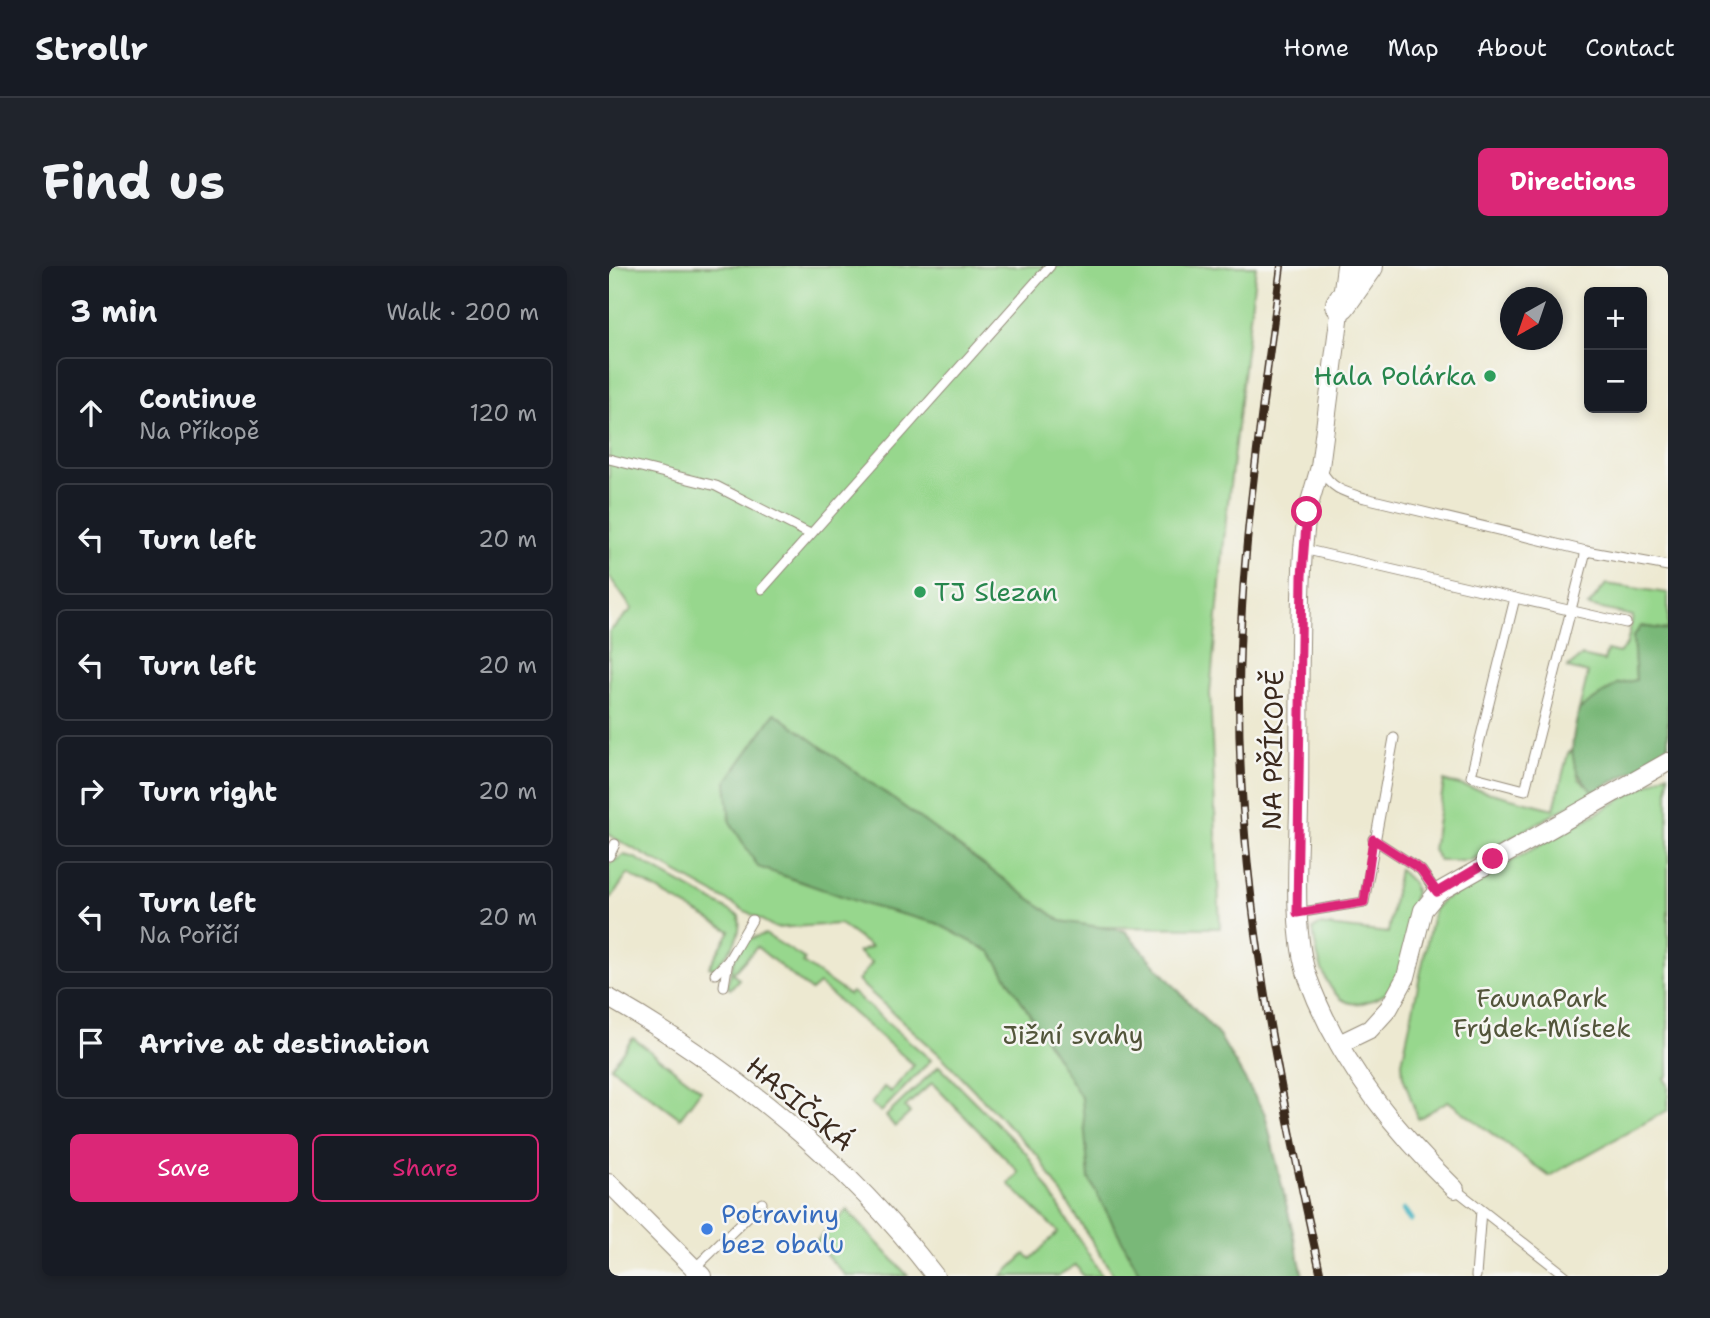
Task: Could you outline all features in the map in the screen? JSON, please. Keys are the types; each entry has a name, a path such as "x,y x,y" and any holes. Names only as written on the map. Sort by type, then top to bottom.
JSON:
{"main road":[{"path":"1341,304 1367,266"}],"street":[{"name":"NA PŘÍKOPĚ","path":"1346,266 1320,467 1307,512 1303,549 1297,913 1307,976 1339,1044 1381,1108 1419,1154 1455,1189"},
{"path":"1339,1044 1370,1029 1389,1008 1406,977 1423,910 1437,892 1668,762"},
{"name":"HASIČSKÁ","path":"609,998 686,1046 817,1149 883,1215 935,1276"},
{"path":"609,1183 698,1272"}],"lane":[{"path":"762,589 1050,266"},
{"path":"609,459 716,486 810,534"},
{"path":"1320,467 1328,482 1346,492 1586,551 1668,566"},
{"path":"1303,549 1626,623"},
{"path":"1515,598 1471,776 1524,790 1569,611 1583,574 1586,551"},
{"path":"1297,913 1364,902 1373,839 1394,737"},
{"path":"1373,839 1421,870 1437,892"},
{"path":"609,856 615,844"},
{"path":"715,974 728,961 752,919"},
{"path":"724,985 728,961"},
{"path":"1455,1189 1566,1276"},
{"path":"698,1272 762,1203"},
{"path":"1476,1276 1481,1210"}],"green space":[{"name":"TJ Slezan","path":"609,266 1256,266 1226,519 1210,693 1220,928 1087,927 1125,931 1220,1037 1265,1114 1303,1276 1114,1276 1038,1156 941,1056 858,981 872,963 858,952 871,947 840,924 776,928 609,835 609,632 632,609 609,576"},
{"path":"1606,584 1668,593 1668,630 1641,626 1633,637 1636,680 1617,684 1579,710 1588,673 1567,668 1582,656 1604,661 1607,650 1619,653 1627,644 1633,616 1588,606"},
{"path":"1641,626 1668,630 1668,752 1594,792 1574,764 1573,744 1579,710 1617,684 1636,680 1633,637"},
{"name":"Jižní svahy","path":"775,713 1061,921 1125,931 1220,1037 1265,1114 1303,1276 1141,1276 1089,1179 1082,1099 991,952 936,923 870,906 758,867 730,822 726,782"},
{"path":"1572,751 1579,779 1594,792 1469,861 1440,861 1433,850 1444,781 1554,809 1568,753"},
{"name":"FaunaPark Frýdek-Místek","path":"1668,773 1668,1076 1664,1078 1668,1085 1668,1110 1549,1176 1448,1101 1418,1119 1403,1076 1402,1062 1434,909 1443,900"},
{"path":"624,855 635,858 739,916 737,938 714,969 709,967 730,931 628,874 609,901 609,864"},
{"path":"1399,869 1413,883 1415,891 1406,952 1399,975 1391,988 1377,998 1353,1003 1342,999 1326,980 1313,929 1319,925 1388,933"},
{"path":"765,934 805,959 803,963 849,995 852,992 931,1060 881,1112 871,1104 884,1087 891,1092 914,1065 819,984 811,991 757,947 733,973 739,979 730,989 727,986 734,960 746,940"},
{"path":"633,1038 701,1090 680,1118 611,1067"},
{"path":"939,1066 1026,1153 1102,1276 1083,1276 1076,1265 1057,1276 1002,1276 1025,1254 1031,1259 1058,1232 1009,1184 1019,1172 932,1083 905,1107 910,1113 895,1127 886,1116"},
{"path":"847,1210 908,1276 846,1276 815,1243"}],"waterway":[{"path":"1404,1211 1410,1219"}],"railway":[{"path":"1281,266 1243,585 1239,692 1240,766 1245,840 1263,986 1321,1276"}],"place":[{"name":"Hala Polárka","path":"1490,376"},
{"name":"TJ Slezan","path":"920,592"},
{"name":"Potraviny bez obalu","path":"707,1229"}],"route":[{"path":"1307,512 1302,576 1297,913 1364,902 1373,839 1421,870 1437,892 1493,859"}]}
